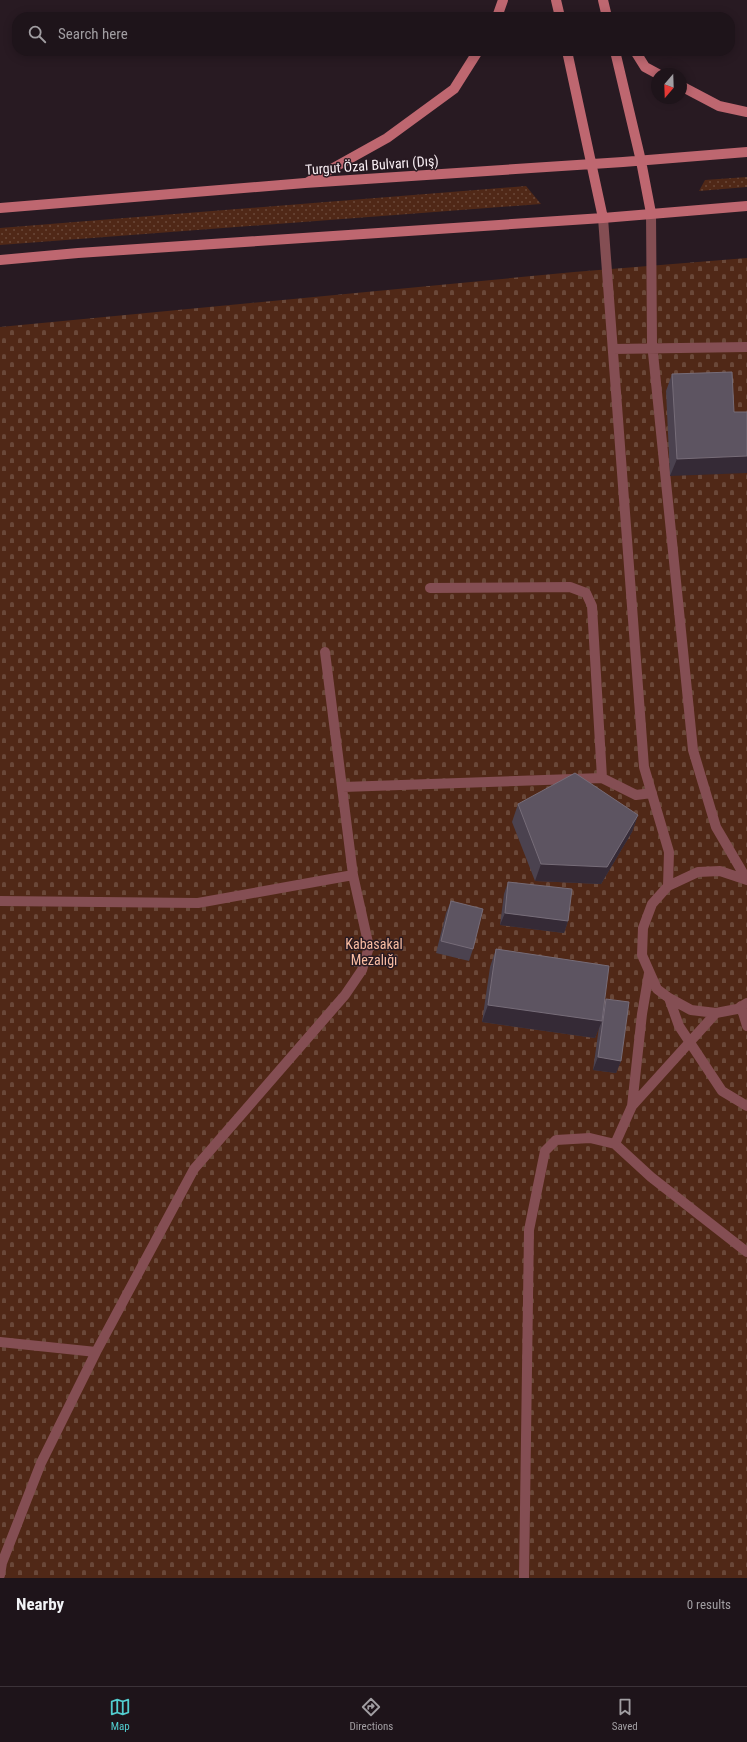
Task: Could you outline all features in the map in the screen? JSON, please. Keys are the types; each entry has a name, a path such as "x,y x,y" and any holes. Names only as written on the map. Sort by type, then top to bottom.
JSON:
{"main road":[{"path":"499,12 503,0"},
{"path":"556,0 559,12"},
{"path":"603,3 609,12"},
{"path":"305,183 387,138 454,89 475,56"},
{"path":"568,56 603,218"},
{"path":"616,56 641,161 651,213"},
{"path":"638,56 645,67 651,70"},
{"path":"687,89 719,106 747,112"},
{"name":"Turgut Özal Bulvarı (Dış)","path":"0,208 305,183 641,161 747,152"},
{"path":"0,260 78,253 603,218 747,206"}],"lane":[{"path":"651,213 653,347 693,750 716,827 747,880"},
{"path":"603,218 644,768 668,852 668,886"},
{"path":"613,349 653,347 747,347"},
{"path":"430,588 570,587 586,593 592,606 602,778"},
{"path":"0,1575 2,1563 41,1463 96,1352 194,1169 345,994 362,970 369,947 354,875 325,652"},
{"path":"343,787 602,778 636,794 652,793"},
{"path":"747,880 720,871 698,872 668,886 652,904 642,928 642,955 657,989 669,998 691,1010 716,1013 737,1009 744,1005 747,1026"},
{"path":"0,901 198,903 354,875"},
{"path":"615,1144 632,1106 642,1014 649,972"},
{"path":"669,998 679,1026 722,1091 747,1106"},
{"path":"632,1106 716,1013"},
{"path":"524,1578 529,1230 545,1151 556,1140 590,1138 615,1144 651,1177 747,1252"},
{"path":"0,1342 96,1352"},
{"path":"2,1563 7,1578"}],"green space":[{"path":"747,177 747,187 699,191 705,180"},
{"path":"526,186 541,204 0,245 0,228"},
{"name":"Kabasakal Mezalığı","path":"747,258 747,1578 0,1578 0,327 574,272"}],"building":[{"path":"732,372 734,412 747,412 747,456 677,459 672,374"},
{"path":"575,773 638,815 607,867 541,864 518,804"},
{"path":"508,882 572,889 568,921 505,913"},
{"path":"451,901 483,909 473,949 441,941"},
{"path":"496,949 609,966 602,1021 488,1005"},
{"path":"606,999 629,1002 621,1061 598,1057"}]}
